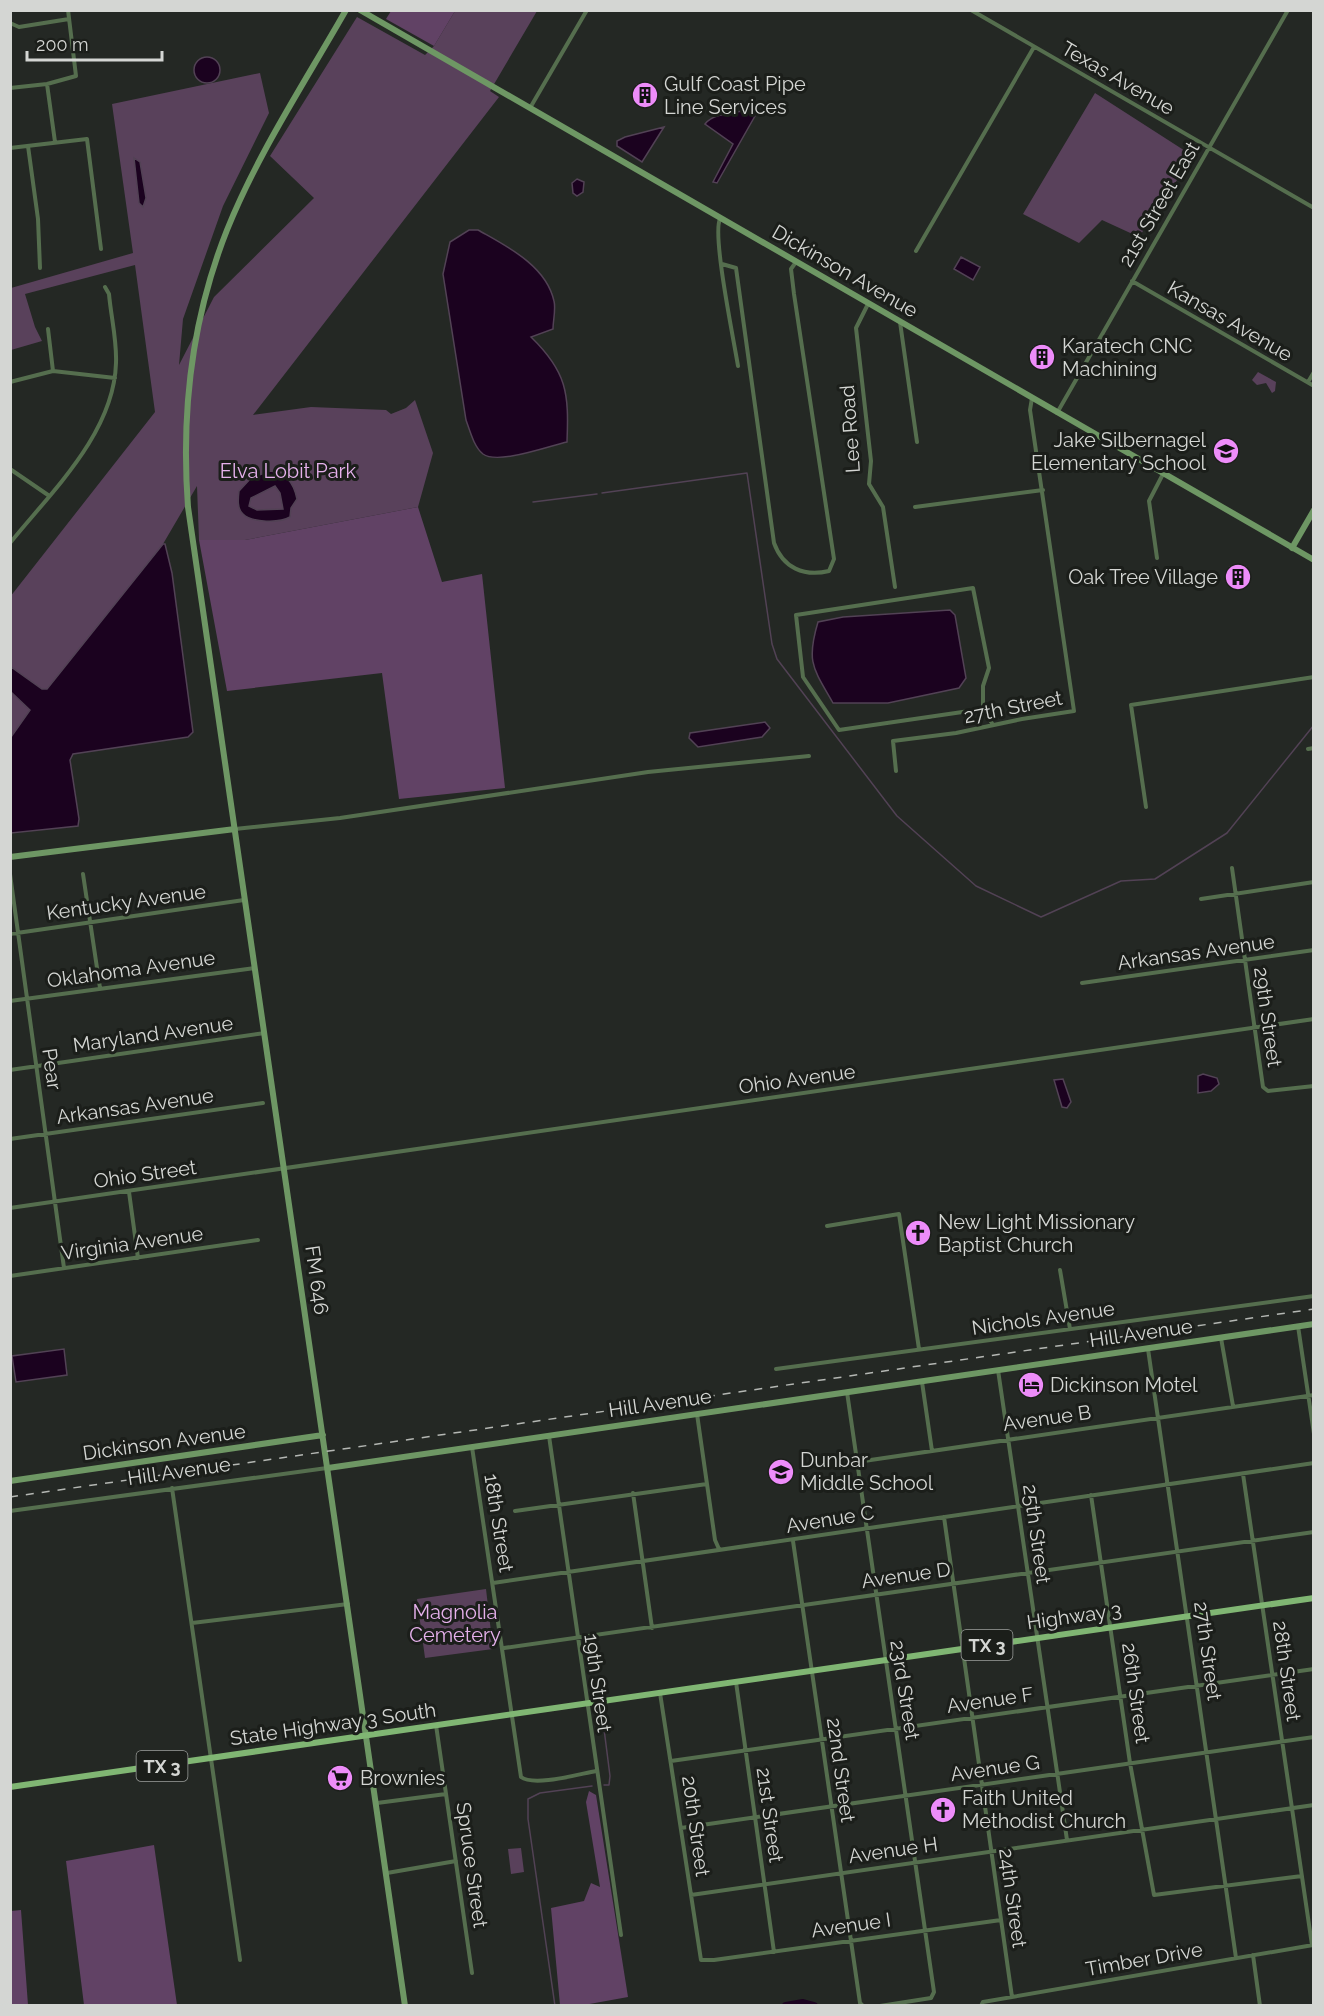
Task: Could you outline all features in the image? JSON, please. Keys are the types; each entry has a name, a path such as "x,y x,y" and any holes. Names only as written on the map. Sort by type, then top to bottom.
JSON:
{"main road":[{"name":"FM 646","path":"346,10 259,163 227,230 208,284 195,342 184,454 188,507 405,2006"},
{"name":"Dickinson Avenue","path":"360,10 1314,560"},
{"path":"1292,548 1314,510"},
{"path":"10,857 235,829"},
{"name":"Hill Avenue","path":"328,1468 1314,1324"},
{"name":"Dickinson Avenue","path":"10,1481 323,1435"},
{"name":"Highway 3","path":"660,1693 1314,1598"},
{"name":"State Highway 3 South","path":"10,1787 585,1702 660,1693"}],"street":[{"path":"10,88 47,84 76,76 68,10"},
{"path":"530,109 587,10"},
{"name":"Texas Avenue","path":"971,10 1314,208"},
{"name":"21st Street East","path":"1057,413 1288,10"},
{"path":"11,23 19,27 69,19"},
{"path":"916,251 1034,47"},
{"path":"47,84 55,142"},
{"path":"10,148 87,139 101,249"},
{"path":"28,146 38,219 40,268"},
{"path":"720,219 718,228 722,264 738,366"},
{"path":"722,264 736,268 774,543 778,554 786,564 806,573 823,573 830,572 834,559 791,272 796,262"},
{"name":"Kansas Avenue","path":"1132,281 1314,386"},
{"path":"10,543 95,436 106,414 115,378 115,345 109,294 105,287"},
{"name":"Lee Road","path":"868,304 856,328 872,461 869,484 883,507 895,587"},
{"path":"900,322 917,442"},
{"path":"48,329 53,370"},
{"path":"10,382 53,370 115,378"},
{"path":"1308,382 1314,372"},
{"name":"27th Street","path":"896,771 893,741 956,733 1074,711 1030,410 1032,398"},
{"path":"10,469 48,495"},
{"path":"1157,558 1149,501 1163,474"},
{"path":"915,507 1043,490"},
{"path":"983,709 839,730 803,676 796,615 973,588 988,668 982,686 983,709 993,725"},
{"path":"1146,807 1131,705 1314,677"},
{"path":"1308,749 1314,748"},
{"path":"235,829 340,818 648,772 809,756"},
{"name":"29th Street","path":"1232,868 1263,1087 1265,1090 1273,1090 1314,1086"},
{"name":"Pear","path":"10,874 64,1268"},
{"path":"84,874 100,988"},
{"path":"1202,899 1314,882"},
{"name":"Kentucky Avenue","path":"10,934 245,900"},
{"name":"Arkansas Avenue","path":"1082,983 1314,950"},
{"name":"Oklahoma Avenue","path":"10,1001 255,968"},
{"name":"Ohio Avenue","path":"285,1170 354,1157 1314,1019"},
{"name":"Maryland Avenue","path":"10,1070 265,1033"},
{"name":"Arkansas Avenue","path":"10,1139 263,1103"},
{"name":"Ohio Street","path":"10,1208 285,1170"},
{"path":"129,1192 138,1258"},
{"path":"827,1226 900,1214 919,1349"},
{"name":"Virginia Avenue","path":"10,1276 258,1240"},
{"path":"1060,1270 1070,1329"},
{"name":"Nichols Avenue","path":"776,1369 1314,1296"},
{"path":"1298,1326 1311,1395 1314,1434"},
{"path":"1221,1338 1233,1406"},
{"name":"27th Street","path":"1148,1348 1236,1958"},
{"name":"25th Street","path":"998,1370 1067,1840"},
{"path":"922,1382 932,1450"},
{"name":"23rd Street","path":"847,1392 934,1992 931,1998 880,2006"},
{"name":"Avenue B","path":"857,1462 1311,1395"},
{"path":"697,1414 719,1549"},
{"name":"19th Street","path":"549,1435 585,1702 621,1935"},
{"name":"18th Street","path":"472,1446 504,1648 521,1777 526,1781 596,1771"},
{"name":"Avenue C","path":"493,1583 567,1570 792,1541 1314,1463"},
{"name":"Hill Avenue","path":"10,1511 328,1468"},
{"name":"28th Street","path":"1243,1473 1313,1945"},
{"path":"515,1511 558,1503 707,1484"},
{"path":"172,1488 240,1960"},
{"path":"633,1493 652,1628"},
{"name":"26th Street","path":"1091,1495 1130,1763 1154,1896 1226,1887"},
{"path":"483,1514 491,1513"},
{"name":"24th Street","path":"944,1517 1012,1997"},
{"name":"Avenue D","path":"504,1648 1314,1532"},
{"name":"22nd Street","path":"792,1541 861,2004"},
{"path":"192,1623 348,1604"},
{"name":"Avenue F","path":"671,1761 1314,1669"},
{"name":"21st Street","path":"736,1682 774,1952"},
{"name":"20th Street","path":"660,1693 699,1956 705,1960"},
{"name":"Spruce Street","path":"436,1725 472,1973"},
{"name":"Avenue G","path":"681,1828 1314,1737"},
{"path":"377,1803 446,1794"},
{"name":"Avenue H","path":"691,1895 1314,1805"},
{"path":"387,1873 456,1861"},
{"path":"1226,1887 1302,1876"},
{"name":"Avenue I","path":"705,1960 1001,1920"},
{"name":"Timber Drive","path":"981,2006 983,2002 1313,1945"},
{"path":"1252,1955 1260,2006"}],"green space":[{"name":"Elva Lobit Park","path":"455,11 537,11 490,91 499,97 253,415 311,407 386,410 391,414 406,408 415,400 433,453 418,507 245,540 199,540 197,486 163,544 47,689 42,689 11,667 10,597 155,412 135,265 25,294 35,327 42,341 11,350 11,288 133,253 112,104 260,73 269,113 223,206 183,319 179,365 214,297 314,198 270,156 357,17 425,55 434,46"},
{"path":"1095,93 1193,156 1139,237 1102,220 1079,243 1023,214"},
{"path":"1258,372 1276,382 1275,391 1272,393 1266,383 1257,385 1252,380"},
{"path":"11,692 30,710 11,737"},
{"name":"Magnolia Cemetery","path":"486,1589 493,1649 425,1658 417,1599"},
{"path":"521,1848 524,1872 511,1874 508,1849"}],"shaded area":[{"path":"391,11 455,11 434,46 386,19"},
{"path":"207,57 216,61 220,70 216,79 207,83 198,79 194,70 198,61"},
{"path":"748,110 755,116 717,183 713,182 733,144 705,124 719,116"},
{"path":"664,127 642,162 617,146 617,141 625,137"},
{"path":"134,158 140,162 146,198 143,207 139,203"},
{"path":"577,179 584,182 583,192 577,196 573,193 572,183"},
{"path":"469,230 478,230 524,258 543,277 550,288 555,304 553,329 531,337 552,361 563,384 567,410 567,442 524,454 500,457 483,454 475,443 466,420 443,274 450,242"},
{"path":"961,257 980,267 973,280 954,269"},
{"path":"270,471 285,476 294,488 297,499 291,508 290,517 266,521 247,517 241,512 238,500 239,491 251,478","holes":["275,486 280,493 283,509 257,510 249,506 251,498"]},
{"path":"418,507 442,582 482,574 505,788 399,799 382,673 227,691 199,540 245,540"},
{"path":"165,544 172,573 193,732 188,737 73,754 70,760 79,819 78,826 11,833 11,737 30,710 11,692 11,667 42,689 47,689"},
{"path":"950,610 955,615 966,678 959,688 888,703 833,703 816,673 812,656 818,622 843,617"},
{"path":"765,722 770,728 762,737 698,747 689,738 690,733"},
{"path":"1203,1074 1217,1078 1219,1084 1211,1091 1198,1093 1198,1076"},
{"path":"1063,1079 1071,1102 1067,1108 1062,1107 1054,1080"},
{"path":"64,1349 67,1375 16,1382 12,1356"},
{"path":"589,1791 596,1795 628,1997 584,2005 560,2005 551,1908 584,1901 591,1883 600,1887 586,1802"},
{"path":"154,1845 177,2005 84,2005 66,1861"},
{"path":"21,1910 28,2005 11,2005 11,1911"}],"waterway":[{"path":"602,493 747,473 772,644 777,659 897,816 976,886 1041,917 1121,881 1155,879 1227,833 1314,725"},
{"path":"533,502 597,494"},
{"path":"603,1721 610,1776 609,1785 604,1785"},
{"path":"555,2006 528,1819 528,1799 540,1793 592,1786"},
{"path":"786,2006 803,2003 814,2006"}],"railway":[{"path":"10,1497 1314,1309"}],"place":[{"name":"Gulf Coast Pipe Line Services","path":"645,95"},
{"name":"Karatech CNC Machining","path":"1042,357"},
{"name":"Jake Silbernagel Elementary School","path":"1226,451"},
{"name":"Oak Tree Village","path":"1238,577"},
{"name":"New Light Missionary Baptist Church","path":"918,1233"},
{"name":"Dickinson Motel","path":"1031,1385"},
{"name":"Dunbar Middle School","path":"781,1472"},
{"name":"Brownies","path":"340,1778"},
{"name":"Faith United Methodist Church","path":"943,1810"}]}
